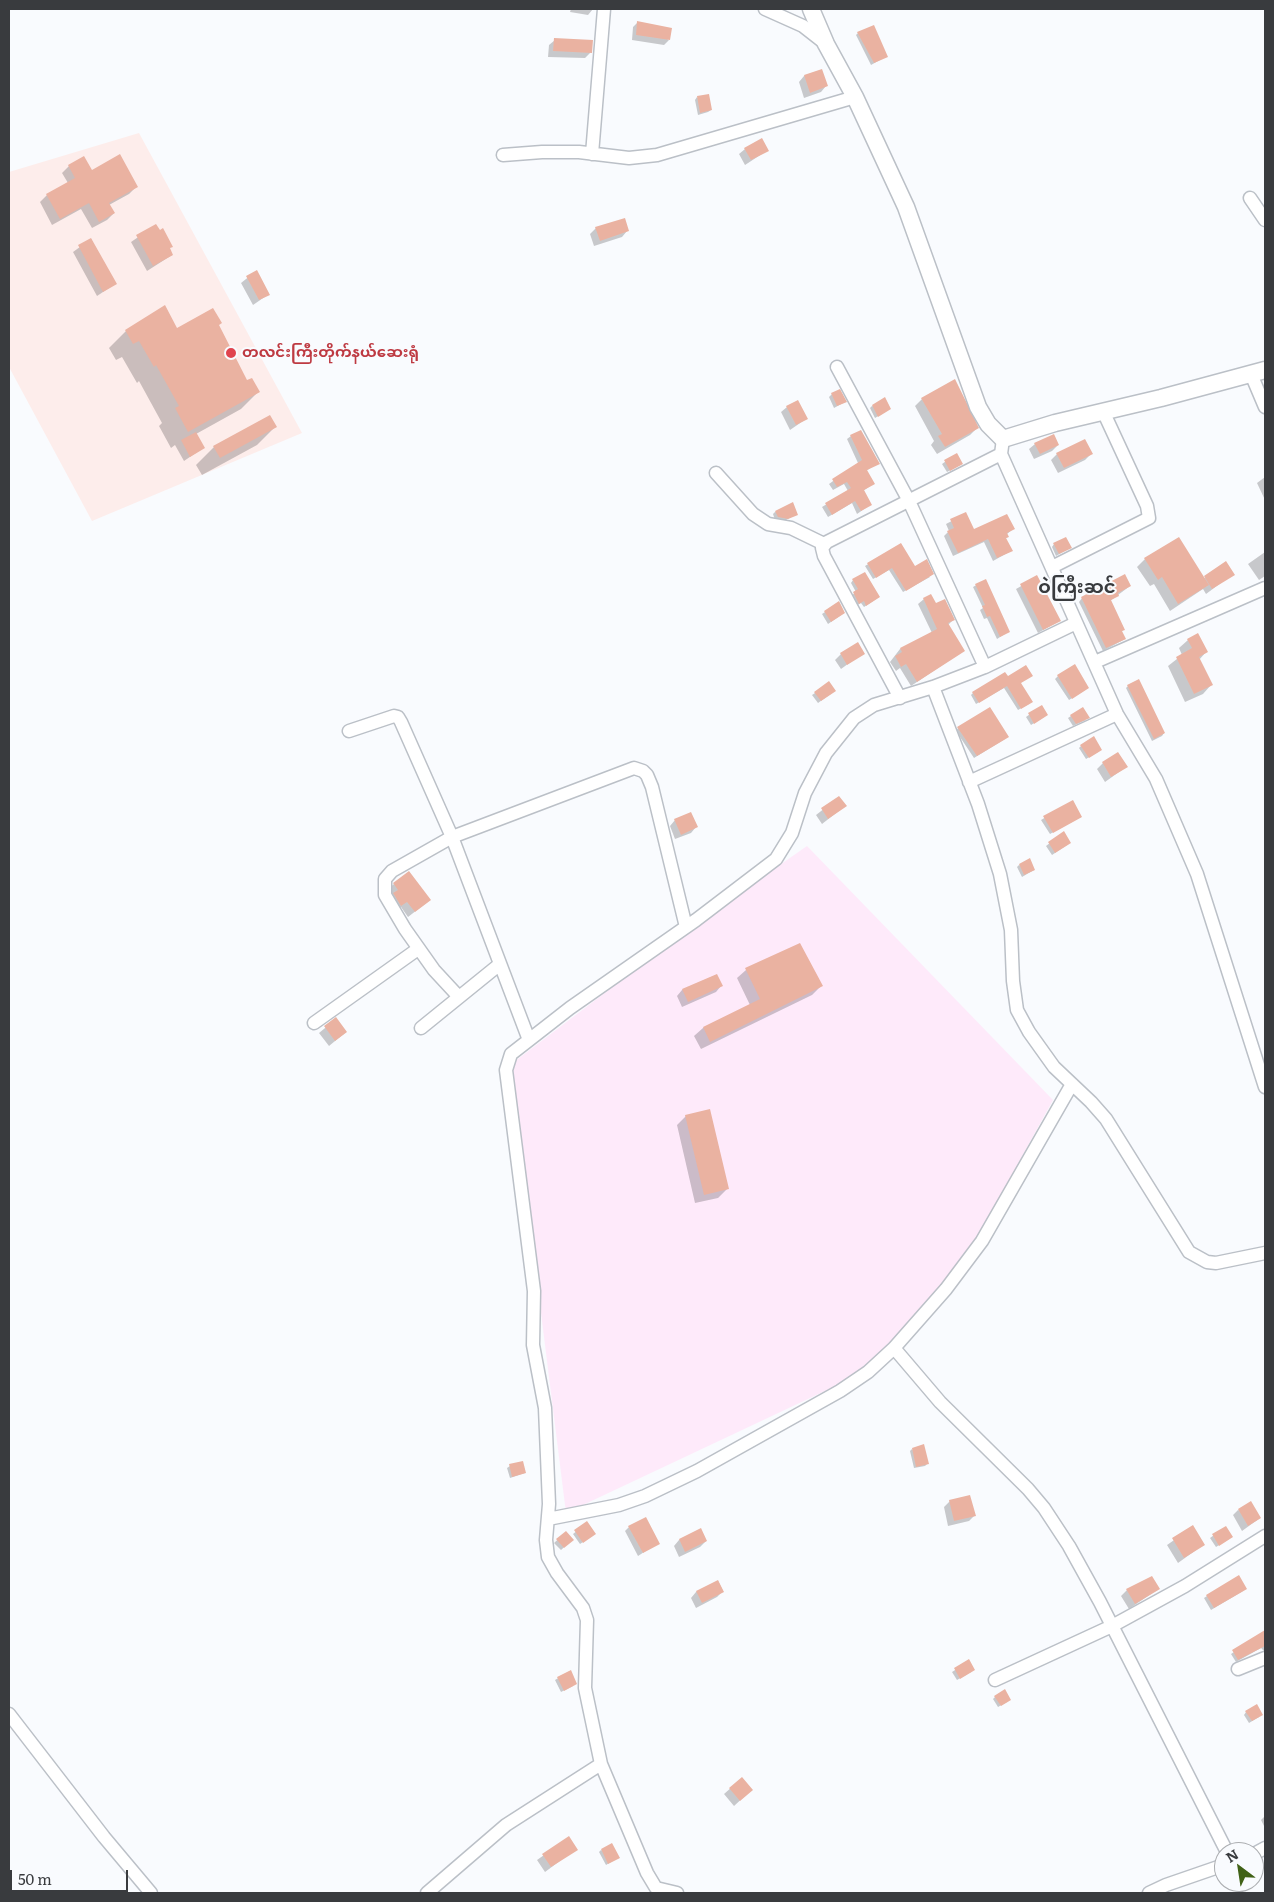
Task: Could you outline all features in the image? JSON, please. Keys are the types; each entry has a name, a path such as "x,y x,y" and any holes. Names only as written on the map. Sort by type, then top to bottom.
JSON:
{"street":[{"path":"592,154 604,9"},
{"path":"765,9 803,26 826,44"},
{"path":"811,9 826,44 856,97 906,207 978,407 1002,446 1052,567 1117,714 1156,779 1198,874 1265,1087"},
{"path":"503,155 579,152 629,158 657,155 856,97"},
{"path":"1250,198 1265,220"},
{"path":"836,367 909,501 985,667"},
{"path":"900,698 824,556 822,548 824,544 909,501 1002,446 1055,423 1258,372 1265,407"},
{"path":"1052,567 1149,518 1147,506 1103,412"},
{"path":"716,473 752,514 768,524 791,528 824,544"},
{"path":"1095,662 1265,588"},
{"path":"677,1893 656,1888 647,1873 600,1764 585,1688 587,1620 583,1608 557,1574 548,1557 546,1540 549,1504 545,1408 533,1345 534,1291 506,1070 511,1054 570,1008 686,927 738,886 760,873 782,851 792,833 805,794 826,753 854,718 874,705 933,687 985,667 1076,622"},
{"path":"933,687 969,782 1000,874 1011,930 1013,981 1017,1010 1029,1032 1054,1066 1106,1120 1188,1252 1207,1262 1216,1263 1265,1253"},
{"path":"969,782 1117,714"},
{"path":"348,731 394,716 398,717 452,837 529,1040"},
{"path":"459,997 418,949 385,895 385,879 392,871 452,837 634,768 643,771 647,775 652,787 686,927"},
{"path":"314,1023 418,949"},
{"path":"421,1028 500,964"},
{"path":"548,1519 619,1505 645,1496 697,1470 840,1391 868,1372 894,1348 946,1289 982,1241 1072,1084"},
{"path":"894,1348 940,1402 1028,1489 1044,1508 1069,1546 1112,1626 1222,1842"},
{"path":"995,1680 1112,1626 1185,1586 1238,1551 1265,1536"},
{"path":"1238,1668 1265,1658"},
{"path":"9,1714 104,1837 151,1893"},
{"path":"427,1893 506,1824 600,1764"},
{"path":"1149,1893 1168,1889 1214,1869"}],"shaded area":[{"path":"139,133 302,433 92,521 9,367 9,172"},
{"path":"807,846 1053,1100 964,1262 861,1374 566,1513 510,1065 694,925"}],"building":[{"path":"637,21 672,28 670,40 636,35"},
{"path":"874,25 888,57 874,63 857,32"},
{"path":"554,38 593,40 592,53 553,51"},
{"path":"822,69 828,86 810,93 804,75"},
{"path":"709,94 712,110 700,113 697,96"},
{"path":"762,138 769,151 751,160 744,148"},
{"path":"120,154 138,187 109,203 115,213 99,222 89,203 60,219 46,194 75,178 68,165 84,156 92,170"},
{"path":"625,218 629,231 600,241 595,227"},
{"path":"156,224 160,230 163,228 173,247 170,248 173,255 153,266 136,235"},
{"path":"91,238 117,284 103,292 78,245"},
{"path":"257,270 270,295 259,300 246,276"},
{"path":"165,305 177,328 213,308 222,323 219,325 247,380 252,378 260,392 188,432 175,408 179,406 156,365 154,367 139,341 133,344 125,330"},
{"path":"955,379 979,428 945,447 938,436 942,434 921,398"},
{"path":"840,389 847,402 837,406 831,393"},
{"path":"885,397 891,409 878,417 872,405"},
{"path":"798,400 808,419 796,425 786,406"},
{"path":"270,415 277,427 220,458 213,446"},
{"path":"861,430 880,464 867,470 875,484 864,490 872,505 861,511 855,501 832,515 825,503 851,488 847,482 837,487 832,479 862,460 850,435"},
{"path":"196,432 205,448 190,457 181,440"},
{"path":"1054,434 1059,445 1040,454 1034,443"},
{"path":"1085,439 1093,454 1064,468 1056,453"},
{"path":"957,453 963,464 950,471 944,460"},
{"path":"793,502 798,515 788,519 778,517 775,511"},
{"path":"966,512 974,529 1007,514 1015,529 1007,533 1009,537 1006,538 1013,551 997,558 988,539 958,553 947,531 954,528 950,519"},
{"path":"1066,537 1072,548 1059,554 1053,543"},
{"path":"1179,537 1209,585 1178,604 1162,577 1158,580 1144,558"},
{"path":"901,543 915,566 927,559 934,574 906,591 892,568 876,578 867,563"},
{"path":"1226,561 1235,575 1212,589 1204,576"},
{"path":"865,572 880,597 866,606 864,601 859,604 853,592 858,589 852,579"},
{"path":"1125,574 1131,586 1118,593 1119,596 1111,600 1125,630 1122,631 1126,639 1106,648 1081,597"},
{"path":"1037,575 1061,621 1043,630 1020,584"},
{"path":"986,579 1010,632 1000,637 990,616 987,617 982,606 985,605 975,584"},
{"path":"931,594 936,603 945,599 955,620 948,623 965,651 917,682 906,664 901,667 895,656 902,652 900,648 937,629 923,598"},
{"path":"839,601 845,613 831,622 824,611"},
{"path":"1198,633 1208,652 1199,657 1213,685 1194,694 1176,657 1192,648 1187,639"},
{"path":"858,642 865,654 847,665 840,653"},
{"path":"1075,664 1089,688 1072,699 1057,675"},
{"path":"1026,665 1033,676 1021,683 1033,702 1021,709 1007,686 979,703 972,692 1005,672 1008,676"},
{"path":"1139,679 1165,733 1154,739 1127,685"},
{"path":"829,681 836,691 821,701 814,692"},
{"path":"1042,705 1048,715 1034,724 1028,713"},
{"path":"990,707 1009,737 977,756 957,727"},
{"path":"1083,707 1090,718 1076,724 1070,715"},
{"path":"1094,736 1102,750 1089,758 1080,745"},
{"path":"1118,752 1128,767 1111,777 1102,762"},
{"path":"839,796 847,806 828,819 821,808"},
{"path":"1073,800 1082,817 1053,833 1043,816"},
{"path":"691,812 698,827 681,835 674,819"},
{"path":"1064,831 1071,843 1055,853 1048,842"},
{"path":"1030,858 1035,870 1024,875 1019,864"},
{"path":"409,871 431,900 415,912 407,902 401,906 393,893 398,890 393,883"},
{"path":"800,943 823,986 710,1042 703,1027 760,999 745,968"},
{"path":"717,974 723,986 688,1002 682,989"},
{"path":"336,1017 347,1032 335,1041 324,1026"},
{"path":"710,1109 729,1189 704,1195 685,1115"},
{"path":"924,1444 929,1464 916,1467 912,1448"},
{"path":"523,1461 526,1473 512,1477 509,1464"},
{"path":"970,1495 976,1516 954,1521 949,1500"},
{"path":"1251,1501 1261,1518 1248,1526 1238,1509"},
{"path":"646,1517 660,1544 643,1553 628,1526"},
{"path":"587,1521 596,1534 583,1543 574,1530"},
{"path":"1193,1525 1205,1545 1184,1558 1172,1538"},
{"path":"1226,1526 1233,1537 1219,1546 1212,1534"},
{"path":"701,1528 707,1541 685,1552 679,1539"},
{"path":"566,1531 574,1540 564,1548 556,1539"},
{"path":"1239,1575 1247,1589 1214,1608 1206,1595"},
{"path":"1152,1576 1160,1589 1135,1604 1126,1589"},
{"path":"718,1580 724,1592 702,1603 696,1591"},
{"path":"1265,1630 1265,1646 1238,1660 1232,1650"},
{"path":"969,1659 975,1670 960,1679 954,1668"},
{"path":"571,1670 577,1684 564,1691 557,1677"},
{"path":"1005,1689 1011,1700 1001,1706 994,1696"},
{"path":"1257,1704 1263,1715 1252,1721 1245,1711"},
{"path":"742,1777 753,1790 740,1801 729,1788"},
{"path":"569,1836 578,1850 551,1867 542,1854"},
{"path":"612,1843 620,1858 608,1864 601,1849"}],"place":[{"name":"တလင်းကြီးတိုက်နယ်ဆေးရုံ","path":"231,353"}],"district":[{"name":"ဝဲကြီးဆင်","path":"1077,588"}]}
